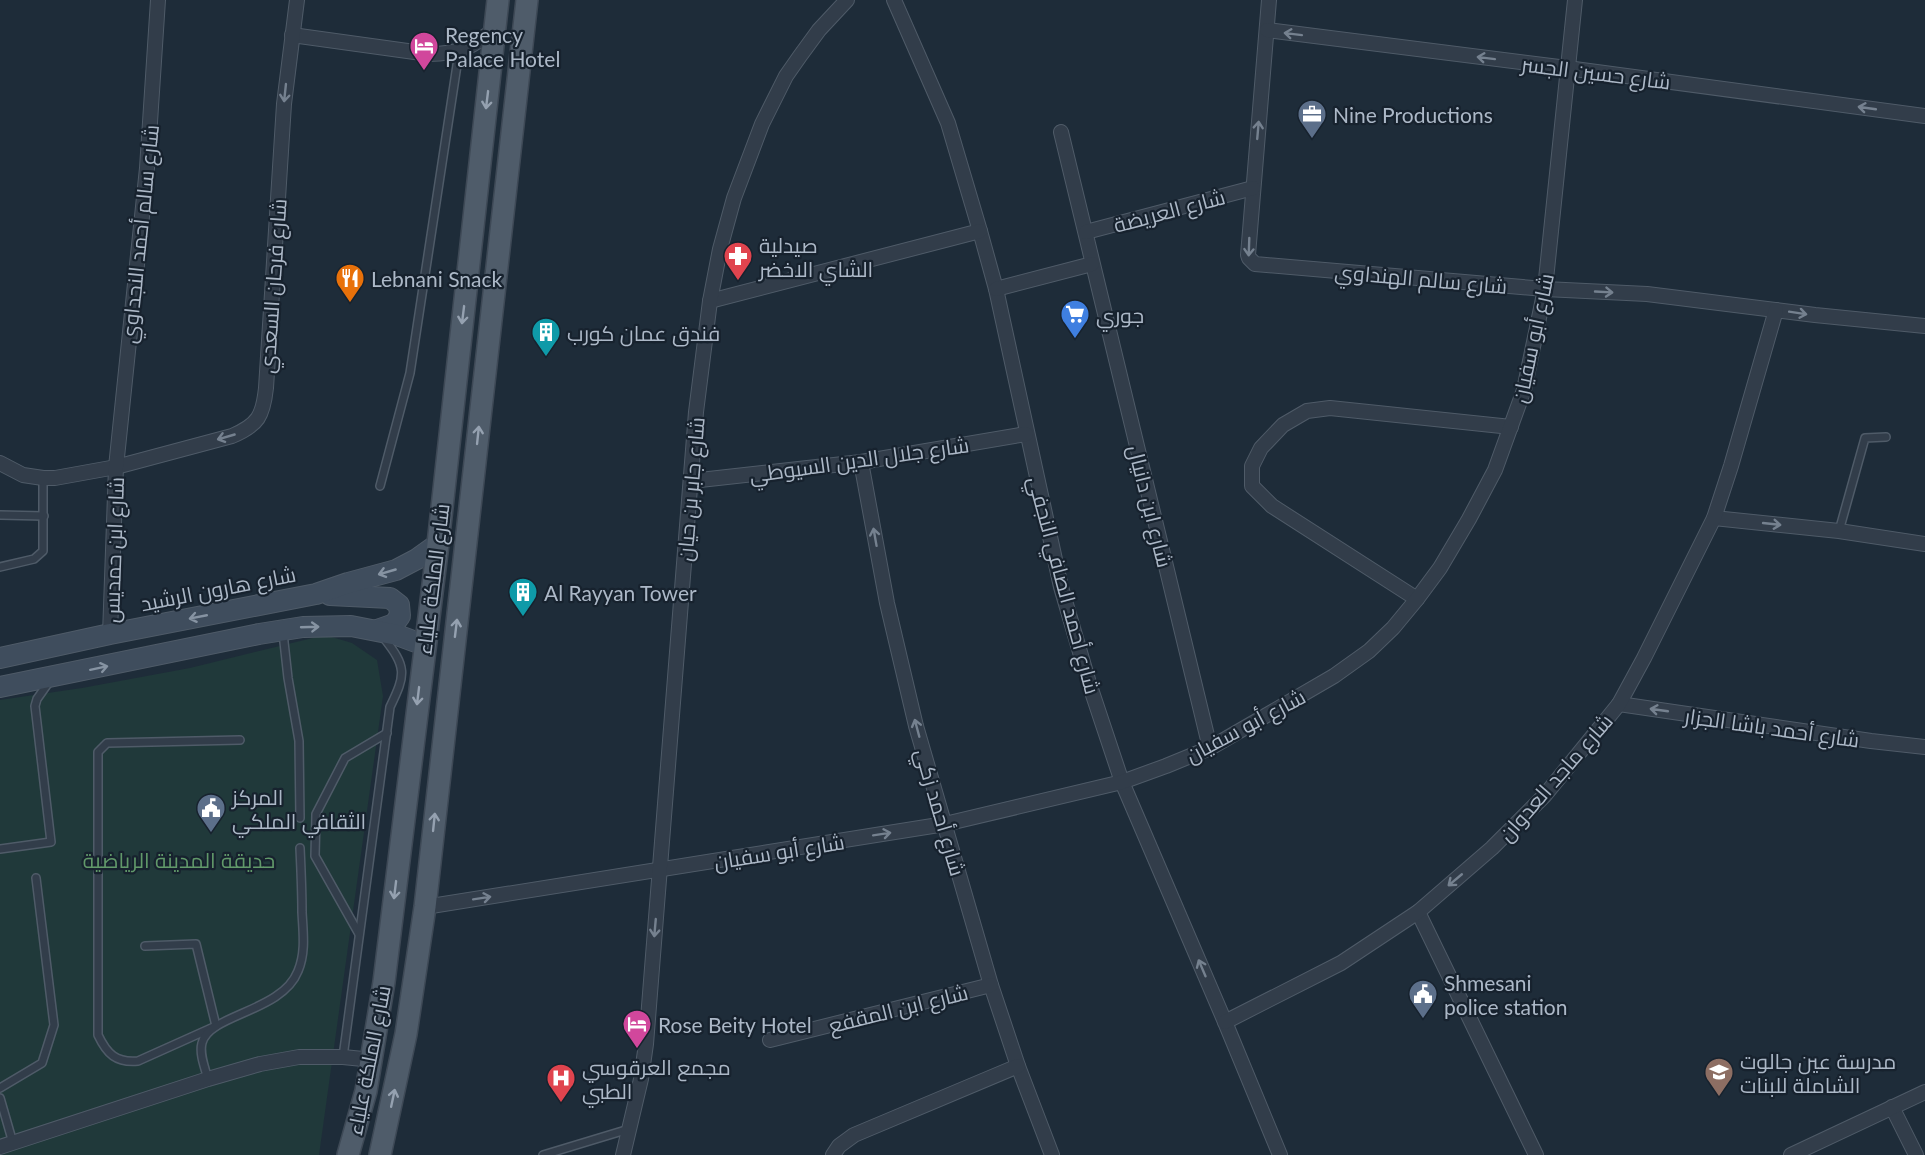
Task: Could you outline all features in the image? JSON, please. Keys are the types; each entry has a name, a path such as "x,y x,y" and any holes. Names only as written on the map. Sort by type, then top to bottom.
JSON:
{"main road":[{"name":"شارع الملكة علياء","path":"348,1155 373,1060 384,982 438,544 498,0"},
{"name":"شارع الملكة علياء","path":"380,1155 406,1034 425,907 527,0"},
{"name":"شارع هارون الرشيد","path":"0,658 316,594 396,570 438,544"},
{"path":"316,594 390,598 399,605 400,616 394,624 377,630"},
{"path":"0,687 303,627 351,626 397,635 424,645"}],"street":[{"name":"شارع سالم أحمد النجداوي","path":"116,467 147,168 158,0"},
{"name":"شارع فرحان السعدي","path":"43,478 116,467 232,436 255,423 262,414 266,388 284,104 297,0"},
{"name":"شارع جابر بن حيان","path":"623,1155 640,1079 645,1044 696,412 710,301 720,249 734,198 762,124 786,76 819,30 847,0"},
{"name":"شارع أحمد الصافي النجفي","path":"894,0 948,123 980,231 996,289 1026,434 1062,587 1089,683 1122,782 1280,1155"},
{"name":"شارع سالم الهنداوي","path":"1269,0 1248,255 1255,264 1545,289 1647,294 1925,326"},
{"name":"شارع أبو سفيان","path":"425,907 945,824 1122,782 1210,748 1334,676 1369,651 1418,599 1440,568 1494,470 1524,390 1545,289 1575,0"},
{"path":"292,35 429,54 459,52 478,42 496,28"},
{"name":"شارع حسين الجسر","path":"1267,30 1925,116"},
{"name":"شارع ابن دانيال","path":"1060,132 1210,748"},
{"name":"شارع العريضة","path":"1086,232 1253,188"},
{"path":"710,301 980,231"},
{"path":"996,289 1092,264"},
{"name":"شارع ماجد العدوان","path":"1225,1022 1341,963 1418,912 1492,848 1545,795 1618,704 1644,658 1714,518 1776,310"},
{"path":"1418,599 1272,506 1252,486 1252,466 1260,448 1283,425 1307,411 1330,408 1511,427"},
{"name":"شارع جلال الدين السيوطي","path":"691,481 861,462 1026,434"},
{"name":"شارع أحمد زكي","path":"861,462 893,634 916,726 991,985 1018,1066 1052,1155"},
{"path":"0,463 23,475 43,478"},
{"name":"شارع ابن حمديس","path":"110,634 116,467"},
{"path":"1714,518 1839,531 1925,544"},
{"name":"شارع أحمد باشا الجزار","path":"1618,704 1925,747"},
{"path":"1418,912 1536,1155"},
{"name":"شارع ابن المقفع","path":"770,1040 991,985"},
{"path":"7,1145 260,1064 299,1057 373,1060"},
{"path":"832,1155 839,1146 854,1135 1018,1066"},
{"path":"1791,1155 1925,1092"},
{"path":"1892,1107 1916,1155"}],"lane":[{"path":"380,486 410,373 459,52"},
{"path":"1839,531 1865,438 1886,437"},
{"path":"0,567 34,559 43,551 43,478"},
{"path":"0,515 44,516"},
{"path":"283,630 288,678 299,741 300,818"},
{"path":"343,1057 390,707 401,685 401,668 393,650 377,630"},
{"path":"0,849 51,842 35,706 42,689 57,676"},
{"path":"359,934 315,856 316,814 345,758 387,733"},
{"path":"240,740 107,743 98,752 96,760 98,1035 113,1056 125,1062 138,1061 260,1007 279,996 291,984 298,973 303,954 300,848"},
{"path":"0,1088 42,1063 54,1025 36,878"},
{"path":"145,946 196,944 216,1026"},
{"path":"208,1079 201,1051 202,1043 206,1034 216,1026"},
{"path":"0,1098 7,1145"},
{"path":"543,1155 629,1129"}],"green space":[{"name":"حديقة المدينة الرياضية","path":"325,635 352,643 377,660 383,696 319,1155 0,1155 0,700 190,668"}],"place":[{"name":"Regency Palace Hotel","path":"424,72"},
{"name":"Nine Productions","path":"1312,140"},
{"name":"صيدلية الشاي الاخضر","path":"738,282"},
{"name":"Lebnani Snack","path":"350,304"},
{"name":"جوري","path":"1075,340"},
{"name":"فندق عمان كورب","path":"546,358"},
{"name":"Al Rayyan Tower","path":"523,618"},
{"name":"المركز الثقافي الملكي","path":"211,834"},
{"name":"Shmesani police station","path":"1423,1020"},
{"name":"Rose Beity Hotel","path":"637,1050"},
{"name":"مدرسة عين جالوت الشاملة للبنات","path":"1719,1098"},
{"name":"مجمع العرقوسي الطبي","path":"561,1104"}]}
